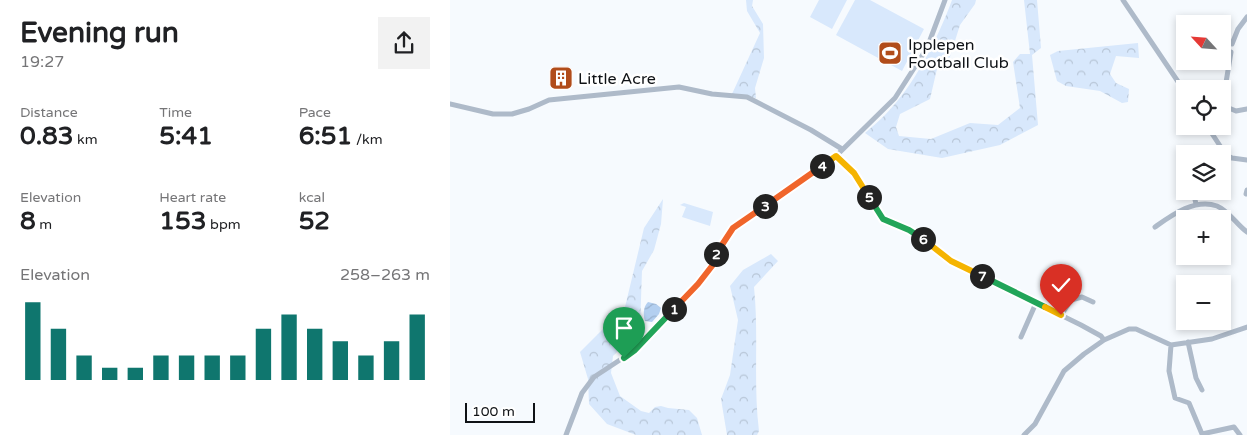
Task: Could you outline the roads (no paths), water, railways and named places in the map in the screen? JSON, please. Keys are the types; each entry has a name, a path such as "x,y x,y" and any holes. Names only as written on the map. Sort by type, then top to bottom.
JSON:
{"street":[{"path":"566,435 582,393 594,377 635,350 698,284 712,266 714,257 733,228 836,156 895,98 927,48 945,0"},
{"path":"1123,0 1177,80"},
{"path":"1232,44 1238,29 1247,17"},
{"path":"450,104 494,114 512,114 549,100 678,86 712,94 747,97 811,130 842,149"},
{"path":"1231,109 1236,111 1247,109"},
{"path":"1213,135 1226,155 1232,158 1247,160"},
{"path":"836,156 854,173 883,219 916,234 951,261 1061,315 1101,336 1104,340"},
{"path":"1195,200 1196,204"},
{"path":"1155,227 1174,214 1196,204 1217,206 1247,232"},
{"path":"1061,315 1071,300 1082,297 1093,302"},
{"path":"1021,337 1036,303"},
{"path":"1024,435 1036,424 1064,371 1104,340 1129,329 1136,329 1171,345 1212,339 1247,327"},
{"path":"1188,342 1196,378 1202,390"},
{"path":"1171,345 1168,371 1174,398 1189,403 1202,434 1234,427 1240,435"}],"water":[{"path":"648,302 656,304 661,308 659,314 652,322 645,321 644,319 644,309"}],"place":[{"name":"Ipplepen Football Club","path":"890,53"},
{"name":"Little Acre","path":"561,78"}]}
